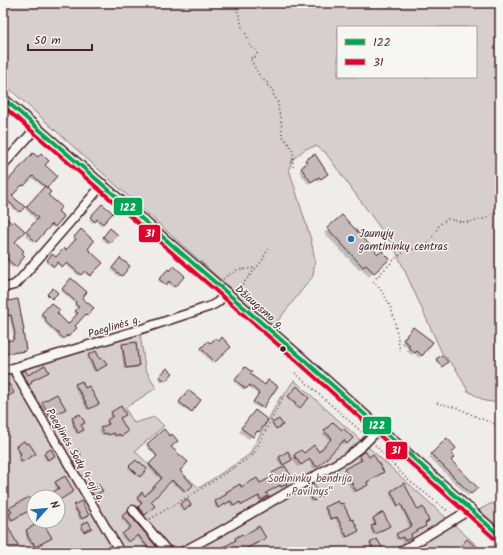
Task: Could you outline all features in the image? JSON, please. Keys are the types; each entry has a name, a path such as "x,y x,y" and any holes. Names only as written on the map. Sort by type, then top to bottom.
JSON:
{"street":[{"name":"Džiaugsmo g.","path":"3,98 302,358 500,536"},
{"path":"3,165 37,127"},
{"path":"3,288 14,285 18,282 103,184"},
{"name":"Paeglinės g.","path":"3,371 148,327 211,306 229,295"},
{"name":"Paeglinės Sodų 4-oji g.","path":"14,368 16,374 120,552"},
{"path":"182,552 346,458 362,446 380,428"},
{"path":"400,552 470,509"},
{"path":"133,510 168,552"}],"path":[{"path":"236,3 242,27 248,38 250,46 257,52 255,57 250,58 256,70 266,83 269,84 268,86 273,90 273,94 278,104 282,135 292,149 293,167"},
{"path":"376,278 396,258 407,250 416,249 428,243 440,224 448,219 468,223 484,219 496,212 500,212"},
{"path":"229,295 238,288 262,261 268,249"},
{"path":"218,284 237,270 256,268"},
{"path":"373,281 388,301 398,337 400,351"},
{"path":"295,373 370,438 407,479 456,518"},
{"path":"143,523 196,492 253,455 284,395"},
{"path":"437,403 458,408 500,426"}],"green space":[{"path":"3,3 500,3 500,403 485,401 468,391 456,369 442,353 394,247 325,152 316,146 305,149 292,160 289,169 311,240 315,260 313,276 273,327 3,83"},
{"name":"Sodininkų bendrija „Pavilnys“","path":"139,326 145,368 156,388 125,408 134,423 155,417 164,426 135,451 167,483 179,470 199,488 249,455 281,396 283,397 294,380 484,552 3,552 3,369"},
{"path":"492,503 500,509 500,528 479,510"}],"building":[{"path":"33,153 38,157 41,153 49,161 45,165 57,176 47,188 33,176 24,186 22,185 12,196 25,207 20,212 8,201 3,207 3,186"},
{"path":"315,154 328,174 321,179 319,177 311,182 301,168 307,163 305,160"},
{"path":"45,186 51,192 48,195 62,207 58,211 64,217 55,227 52,224 36,242 26,232 38,218 26,207"},
{"path":"102,204 113,213 103,224 97,219 95,222 90,217"},
{"name":"Jaunųjų gamtininkų centras","path":"342,215 378,254 382,251 390,259 374,273 366,265 363,267 327,228"},
{"path":"3,216 12,223 14,221 25,231 15,242 24,251 22,253 25,256 16,267 3,255"},
{"path":"110,228 118,235 110,243 103,237"},
{"path":"81,229 94,241 88,249 103,263 90,276 85,271 81,275 67,263 63,267 58,262 54,267 47,260 52,254 56,257 64,248 66,250 76,239 74,237"},
{"path":"120,258 130,266 122,276 112,268"},
{"path":"174,266 185,276 175,287 169,281 166,285 159,279 168,269 170,271"},
{"path":"71,278 87,292 82,298 94,308 75,326 77,328 64,339 45,321 46,319 41,314 51,303 60,310 57,313 68,324 78,313 75,311 79,307 75,304 76,302 62,289"},
{"path":"53,288 58,293 52,299 47,294"},
{"path":"18,299 24,330 26,351 3,354 3,341 13,340 15,334 11,315 5,316 3,302"},
{"path":"413,327 433,342 422,356 417,351 415,353 408,347 410,345 403,340"},
{"path":"222,337 231,347 215,362 201,348 208,341 210,343 216,338 219,341"},
{"path":"136,342 139,366 126,368 122,344"},
{"path":"96,351 100,359 103,358 107,365 96,371 88,355"},
{"path":"442,355 448,362 442,367 436,359"},
{"path":"45,365 49,372 31,381 32,383 29,385 21,372 25,370 28,375"},
{"path":"245,367 252,372 250,374 265,385 268,380 278,386 263,408 253,402 259,393 250,385 246,389 235,380"},
{"path":"167,368 173,373 166,381 159,377"},
{"path":"82,381 85,388 89,386 99,404 89,409 75,384"},
{"path":"9,384 14,393 3,399 3,387"},
{"path":"297,386 309,398 300,408 288,396"},
{"path":"188,390 201,400 192,412 179,402"},
{"path":"57,394 66,409 50,417 42,402"},
{"path":"121,406 126,415 120,418 128,432 121,436 119,434 116,436 114,433 109,435 107,433 104,434 100,428 109,424 107,420 113,416 111,412"},
{"path":"255,410 268,420 253,437 241,428"},
{"path":"80,414 85,423 81,425 84,430 78,433 72,418"},
{"path":"279,419 283,425 276,429 272,423"},
{"path":"333,422 342,430 343,428 353,438 347,444 344,440 317,467 310,459 301,465 294,455 301,450 304,453 314,445 319,452 332,438 324,431"},
{"path":"164,429 170,436 172,434 178,441 171,447 188,462 180,471 193,485 186,492 172,480 151,502 155,506 145,515 138,507 142,503 137,498 142,492 145,496 162,478 149,464 157,456 147,444"},
{"path":"447,438 456,448 451,454 454,457 451,460 478,488 471,494 431,454"},
{"path":"24,441 26,444 29,443 36,454 22,462 19,456 21,454 16,446"},
{"path":"51,449 55,456 48,460 44,453"},
{"path":"78,449 81,455 75,459 72,453"},
{"path":"288,451 292,460 283,465 279,457"},
{"path":"365,451 369,457 373,454 384,472 367,482 368,485 356,491 344,469 362,460 359,455"},
{"path":"136,460 147,469 140,477 129,466"},
{"path":"285,466 293,479 286,482 287,484 281,487 280,485 266,493 268,496 261,500 259,496 242,505 240,502 234,506 231,501 218,508 215,501 227,494 226,492 240,484 241,487 257,478 260,483 274,476 272,473"},
{"path":"65,476 74,491 66,496 66,489 58,489 59,488 55,482"},
{"path":"404,483 418,510 423,507 429,521 425,523 426,526 411,534 412,537 405,541 403,537 399,539 396,534 412,526 401,504 398,506 391,491"},
{"path":"98,484 103,491 94,496 89,489"},
{"path":"314,484 321,497 313,501 307,488"},
{"path":"26,499 26,512 12,520 9,514 12,512 9,508"},
{"path":"187,499 191,505 185,510 180,504"},
{"path":"81,501 89,515 82,519 74,505"},
{"path":"338,501 340,504 343,503 351,520 353,519 359,531 347,537 337,517 331,519 325,507"},
{"path":"128,511 161,552 140,552 148,547 138,535 129,542 122,534 131,527 122,516"},
{"path":"383,512 390,526 375,534 371,526 376,524 373,518"},
{"path":"3,517 22,552 9,552 3,541"},
{"path":"88,521 92,528 84,532 81,525"},
{"path":"259,526 266,538 240,552 228,552 224,547 236,540 235,538 242,534 243,536"},
{"path":"47,529 52,538 35,547 27,535 26,530"},
{"path":"377,539 385,552 376,552 370,543"},
{"path":"467,539 481,552 455,552"}],"transit line":[{"name":"122","path":"3,98 302,358 500,536"},
{"name":"31","path":"3,106 298,362 496,540"}],"place":[{"name":"Jaunųjų gamtininkų centras","path":"351,239"}]}
